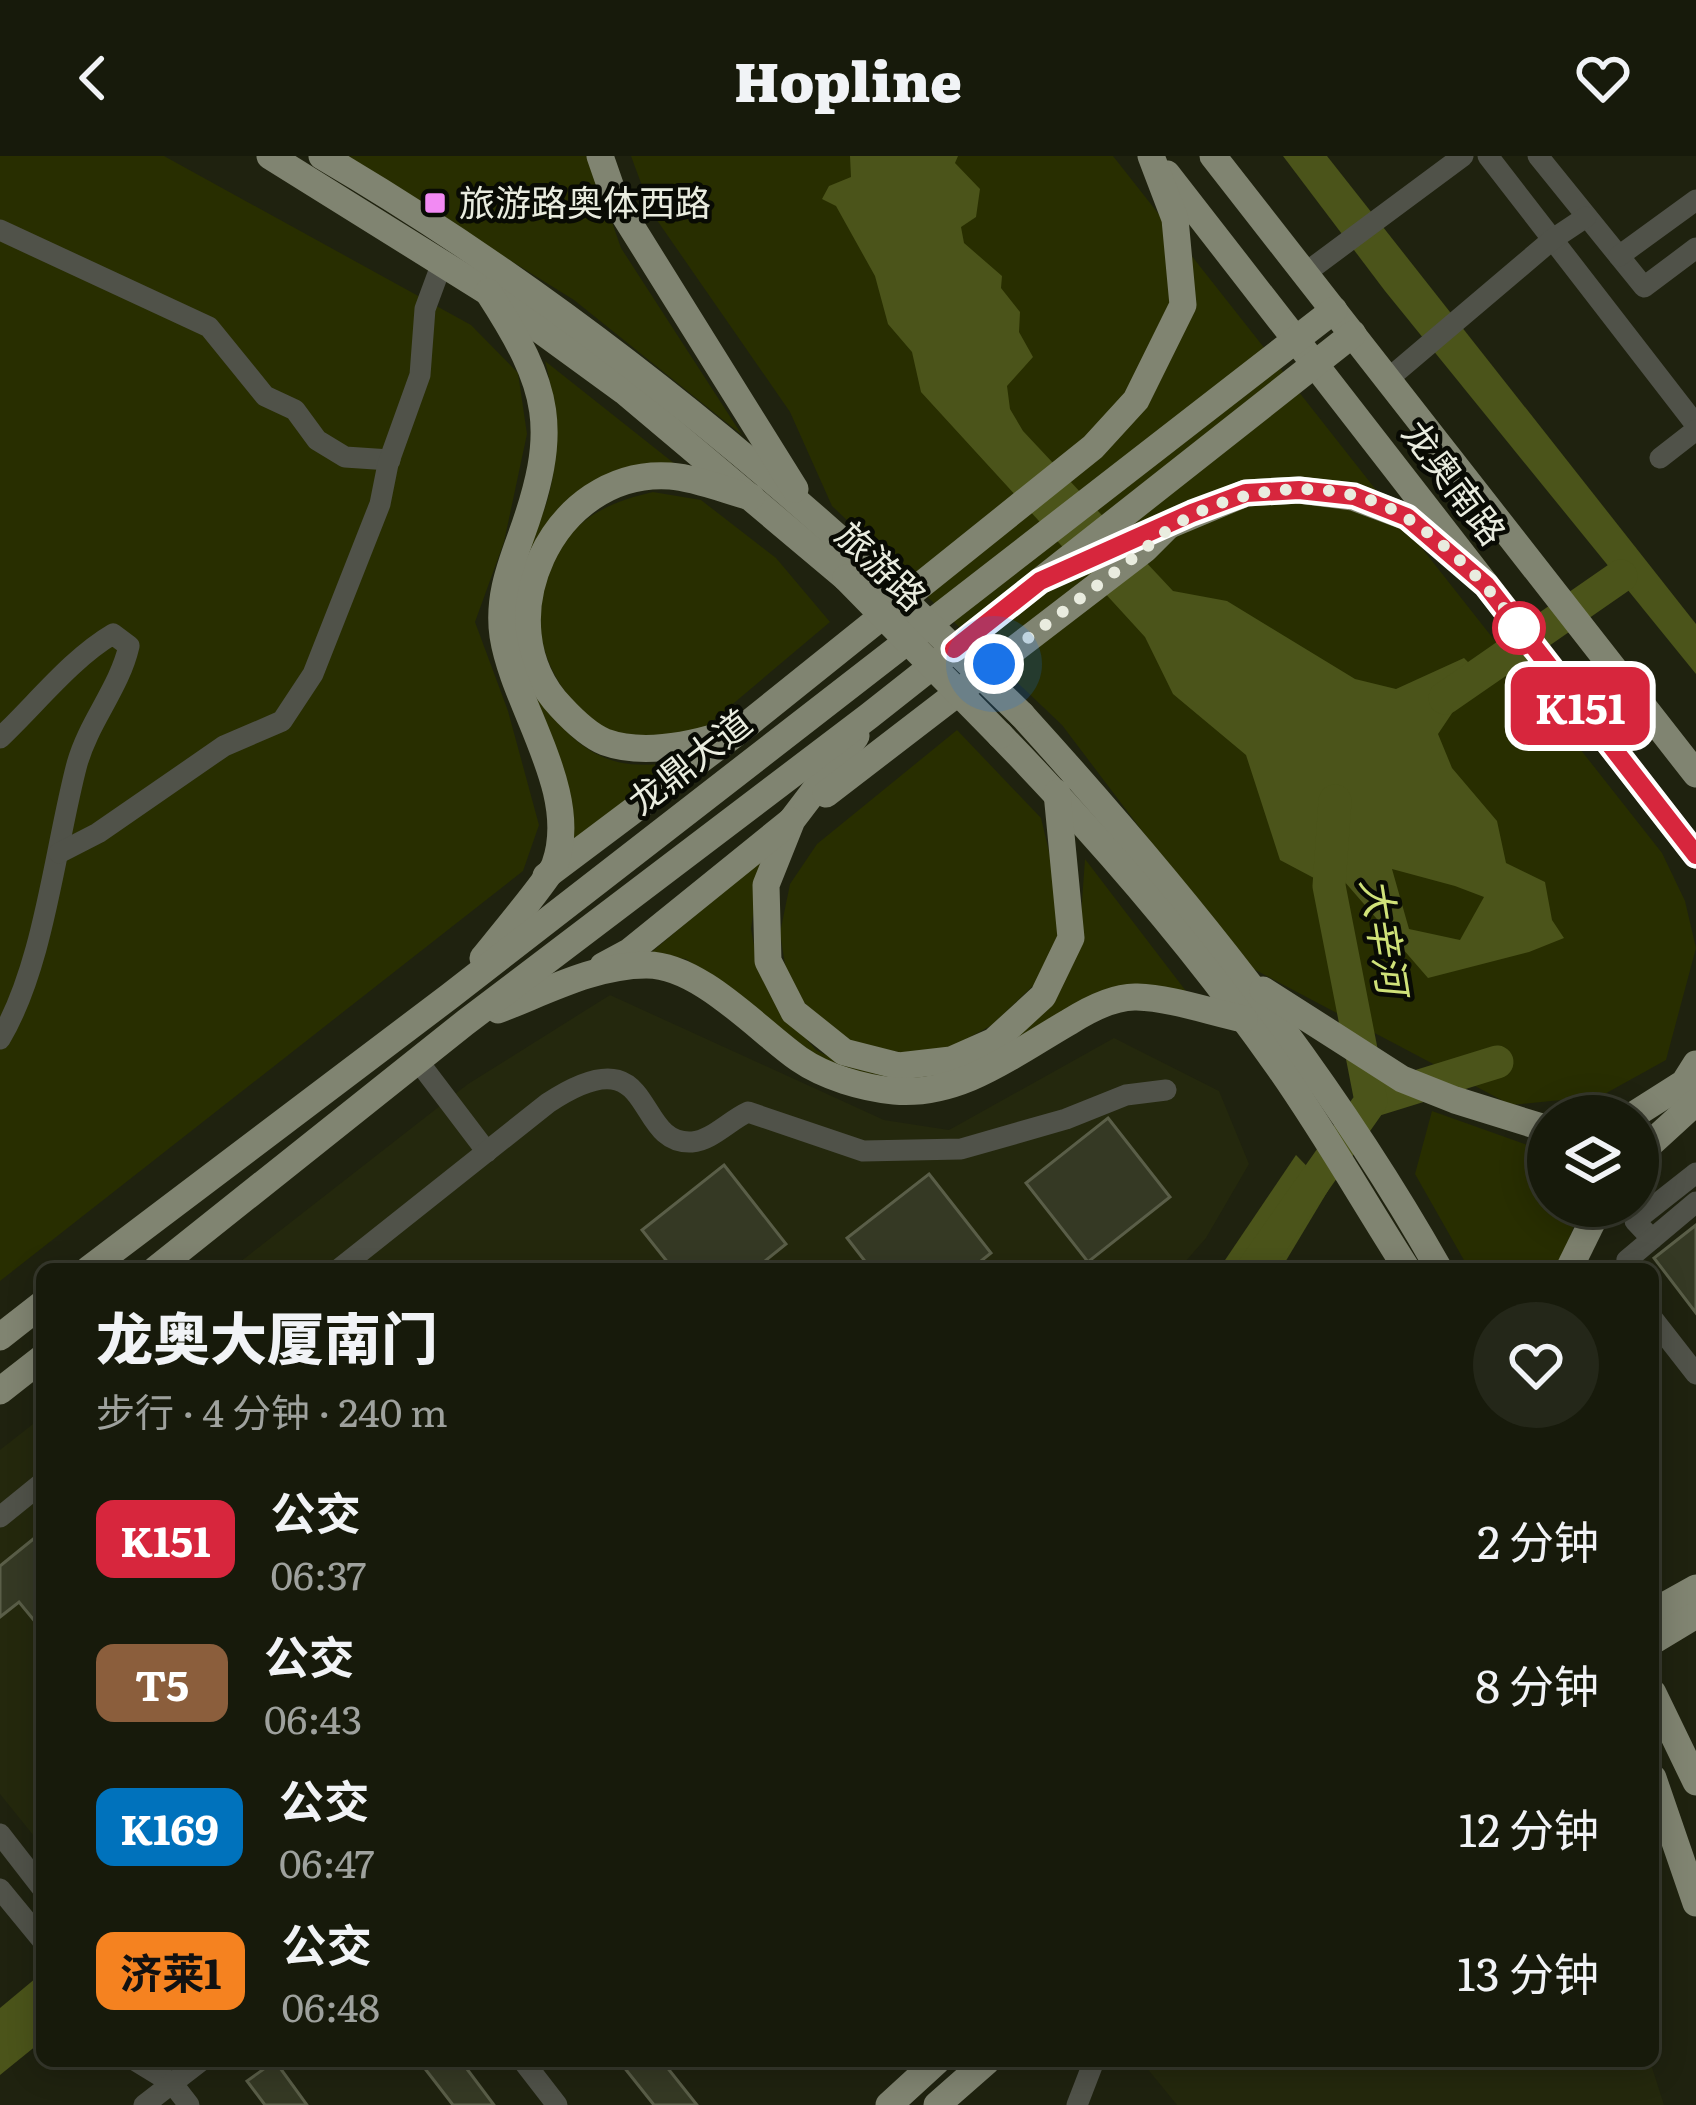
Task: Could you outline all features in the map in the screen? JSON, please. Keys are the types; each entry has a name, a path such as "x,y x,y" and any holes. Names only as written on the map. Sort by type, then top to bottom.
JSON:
{"main road":[{"name":"旅游路","path":"269,156 488,292 624,392 751,497 855,569 1022,715 1174,890 1243,979 1403,1263"},
{"name":"旅游路","path":"322,156 553,305 708,424 806,508 1000,735 1156,907 1244,1019 1293,1062 1395,1192 1435,1263"},
{"path":"600,156 616,202 806,508"},
{"path":"546,876 739,731 1023,535 1071,472 1136,400 1183,305 1175,219 1152,156"},
{"name":"龙奥南路","path":"1152,156 1696,855"},
{"name":"龙奥南路","path":"1213,156 1696,774"},
{"path":"450,996 555,867 560,833 547,762 511,673 502,634 501,595 533,502 546,446 543,396 526,351 488,292"},
{"name":"龙鼎大道","path":"97,1263 852,683 1023,535 1130,466 1334,310"},
{"path":"466,1022 589,974 629,952 791,820 1088,591 1132,536 1315,362 1353,334"},
{"path":"751,497 670,476 622,482 582,503 556,527 536,565 526,617 532,656 548,694 575,722 604,742 653,749 739,731 852,683"},
{"path":"1132,536 1167,527 1246,493 1299,490 1354,496 1407,517 1487,586"},
{"name":"龙鼎大道","path":"164,1263 466,1022 1040,581 1066,564 1132,536"},
{"path":"868,716 829,776 791,820 766,885 768,961 794,1012 844,1052 899,1066 951,1060 994,1041 1043,996 1071,938 1057,793"},
{"path":"589,974 650,964 699,982 801,1061 838,1078 894,1091 939,1090 989,1070 1094,1007 1134,996 1244,1019"},
{"path":"1243,979 1402,1079 1527,1122"},
{"path":"1659,1104 1694,1088"},
{"path":"1659,1130 1694,1088"},
{"path":"1572,1263 1590,1227"},
{"path":"0,1336 36,1309"},
{"path":"0,1391 36,1363"},
{"path":"1659,1609 1696,1588"},
{"path":"1659,1637 1696,1615"},
{"path":"1659,1705 1696,1782"},
{"path":"1659,1795 1696,1903"},
{"path":"889,2105 930,2067"},
{"path":"937,2105 980,2067"}],"street":[{"path":"1304,274 1463,156"},
{"path":"1488,156 1696,427 1660,458"},
{"path":"1538,156 1644,287 1696,248"},
{"path":"1618,256 1696,200"},
{"path":"1388,379 1552,239 1586,217"},
{"path":"0,230 209,328 265,396 295,410 317,440 345,457 390,460"},
{"path":"59,853 98,833 224,746 282,721 313,674 380,504 420,375 425,309 442,263"},
{"path":"0,738 85,651 113,634 129,646 122,677 96,718 78,760 59,853 15,1014 0,1039"},
{"path":"418,1061 487,1151"},
{"path":"347,1263 562,1094 600,1077 623,1082 669,1136 687,1143 706,1139 748,1112 863,1150 961,1149 1066,1119 1126,1094 1166,1090"},
{"path":"1652,1239 1635,1221 1696,1173"},
{"path":"1628,1263 1696,1202"},
{"path":"1659,1327 1696,1374"},
{"path":"3,1508 36,1487"},
{"path":"0,1834 36,1880"},
{"path":"0,1888 35,1931"},
{"path":"528,2067 557,2105"},
{"path":"1077,2105 1092,2067"},
{"path":"144,2105 170,2072 189,2105"}],"shaded area":[{"path":"0,156 164,156 471,325 518,373 527,434 504,542 475,622 508,711 539,825 523,871 0,1281"},
{"path":"342,156 589,156 621,248 742,435 574,300"},
{"path":"631,156 1113,156 1662,853 1685,901 1696,948 1666,1060 1603,1095 1527,1095 1527,1103 1511,1105 1242,963 1062,725 832,506 790,412 652,213"},
{"path":"850,156 958,156 955,163 980,189 976,217 961,227 964,243 1002,276 1001,288 1020,312 1019,332 1033,357 1007,386 1010,409 1023,431 1173,591 1227,601 1355,679 1396,689 1464,658 1479,673 1438,734 1452,768 1497,821 1506,863 1545,882 1552,920 1564,938 1428,978 1331,866 1329,886 1280,860 1246,755 1173,694 1145,637 921,392 912,352 888,324 875,276 836,206 822,199 829,186 851,177","holes":["1392,869 1484,897 1460,940 1409,929"]},
{"path":"1283,156 1327,156 1696,624 1696,674 1385,291"},
{"path":"545,361 680,468 612,478 575,497 537,544 521,583 515,640 530,682 557,721 573,738 608,759 681,763 569,849 563,776 521,680 509,640 509,602 548,498 555,463 555,412"},
{"path":"653,492 701,500 776,558 830,622 690,740 632,739 598,723 575,704 558,680 540,624 540,595 549,566 565,540 605,508"},
{"path":"957,730 1041,818 1057,885 1058,938 1037,982 992,1025 948,1049 903,1053 847,1041 802,1001 786,971 780,933 790,884 817,844"},
{"path":"1085,859 1192,999 1136,988 920,1084 839,1072 686,959 648,955 761,860 751,929 756,956 784,1014 816,1050 849,1067 895,1077 1020,1032 1080,930"},
{"path":"610,995 884,1120 949,1130 1114,1038 1219,1091 1249,1164 1206,1238 1184,1263 239,1263 468,1084"},
{"path":"1432,1111 1527,1145 1527,1227 1574,1227 1559,1263 1466,1263 1415,1174"},
{"path":"1296,1155 1329,1189 1285,1263 1223,1263"},
{"path":"36,1422 36,1839 0,1794 0,1450"},
{"path":"36,1978 36,2046 0,2075 0,2008"},
{"path":"1146,2067 1652,2067 1664,2105 1177,2105"}],"building":[{"path":"1108,1118 1170,1197 1088,1262 1026,1183"},
{"path":"724,1165 786,1244 762,1263 668,1263 642,1230"},
{"path":"929,1174 991,1253 978,1263 866,1263 847,1238"},
{"path":"1696,1225 1696,1313 1659,1263 1654,1258"},
{"path":"36,1537 36,1623 19,1602 0,1617 0,1566"},
{"path":"267,2067 279,2067 307,2105 265,2105 247,2081"},
{"path":"424,2067 466,2067 494,2105 453,2105"},
{"path":"624,2067 667,2067 697,2105 654,2105"}],"waterway":[{"name":"大辛河","path":"1445,698 1621,576"},
{"name":"大辛河","path":"1257,1263 1371,1101 1329,886 1335,801"},
{"path":"1371,1101 1497,1062"}],"bus line":[{"name":"K151","path":"954,649 1040,581 1192,513 1246,493 1299,490 1354,496 1407,517 1486,585 1696,855"}],"place":[{"name":"旅游路奥体西路","path":"435,203"}],"route":[{"path":"994,664 1167,527 1246,493 1299,490 1354,496 1407,517 1486,585 1519,628"}]}
